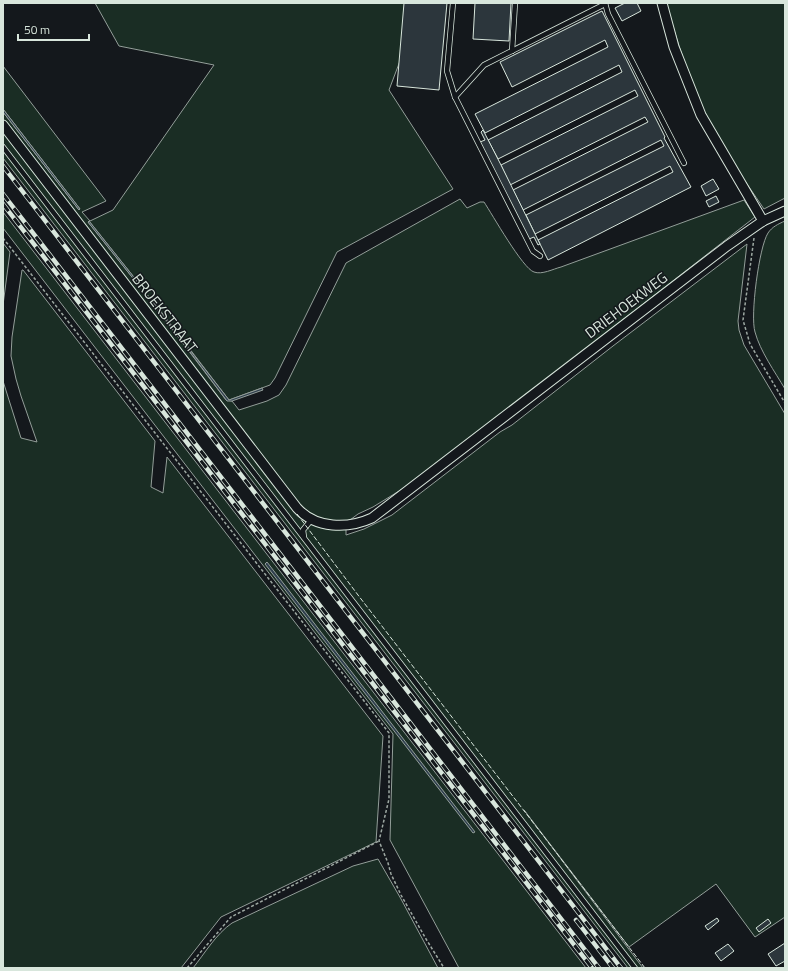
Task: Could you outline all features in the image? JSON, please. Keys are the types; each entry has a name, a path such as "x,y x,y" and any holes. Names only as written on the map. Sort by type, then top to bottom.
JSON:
{"street":[{"path":"662,3 674,47 701,115 763,221"},
{"name":"BROEKSTRAAT","path":"3,125 297,508 309,518"},
{"name":"DRIEHOEKWEG","path":"309,518 328,525 346,526 361,523 372,518 727,246 763,221 785,211"}],"lane":[{"path":"453,3 447,71 455,97 533,251 540,256"},
{"path":"512,51 515,3"},
{"path":"455,97 484,64 605,3 608,14 684,163"},
{"path":"3,147 635,968"},
{"path":"306,542 304,530 309,518"}],"path":[{"path":"754,235 743,320 750,344 785,403"},
{"path":"3,238 388,733 389,799 379,841 391,874 401,895 444,968"},
{"path":"187,968 231,917 379,841"}],"green space":[{"path":"95,3 422,3 389,90 453,189 337,252 275,378 270,385 229,400 149,296 147,296 226,400 232,401 239,410 267,401 279,395 286,385 346,263 460,199 467,208 480,202 484,202 523,261 529,269 537,273 561,267 744,200 755,217 417,480 373,507 358,514 346,523 329,522 307,514 3,122 3,112 79,210 80,209 3,109 3,66 106,201 82,212 90,221 113,210 214,65 119,46","holes":["89,221 137,281 136,282 88,222"]},
{"path":"666,3 785,3 785,198 764,209 726,152 706,116 694,88"},
{"path":"3,128 296,509 346,528 346,535 364,529 392,515 500,432 512,425 747,244 738,321 739,330 744,345 785,414 785,917 755,937 716,884 629,947 524,810 643,968 628,968 3,158"},
{"path":"3,212 586,968 459,968 390,840 393,734 3,228"},
{"path":"785,221 785,389 760,347 755,332 754,312 756,282 761,252 771,229"},
{"path":"3,243 10,252 3,305"},
{"path":"22,270 155,441 151,487 163,493 167,457 383,736 376,842 221,917 181,968 3,968 3,381 21,438 37,442 21,396 11,356 12,337"},
{"path":"378,859 438,968 193,968 216,938 232,923 353,866"}],"water":[{"path":"3,109 80,209 79,210 3,112"},
{"path":"89,221 137,281 136,282 88,222"},
{"path":"147,295 229,400 262,388 263,390 232,401 227,401"},
{"path":"267,562 475,832 473,833 265,564"}],"building":[{"path":"404,3 447,3 439,90 397,86"},
{"path":"475,3 511,3 509,41 473,39"},
{"path":"625,3 637,3 641,11 622,21 615,8"},
{"path":"602,11 665,137 664,138 691,187 548,260 538,240 673,172 670,166 535,234 526,215 664,146 661,140 523,210 513,190 648,122 645,117 510,185 501,165 638,96 635,90 498,159 488,140 622,72 619,65 485,133 475,114 608,47 605,40 512,87 500,62"},
{"path":"483,130 540,244 538,245 534,237 529,239 480,142 485,140 481,132"},
{"path":"713,179 719,189 706,196 701,186"},
{"path":"716,196 719,202 709,207 706,201"},
{"path":"717,918 719,921 708,930 705,926"},
{"path":"768,919 771,923 759,932 756,928"},
{"path":"785,943 785,961 776,966 768,954"},
{"path":"728,944 734,951 721,961 715,953"}],"railway":[{"path":"3,166 621,968"},
{"path":"3,194 599,968"},
{"path":"3,204 592,968"},
{"path":"576,920 613,968"}],"fence":[{"path":"297,514 645,968"}]}
